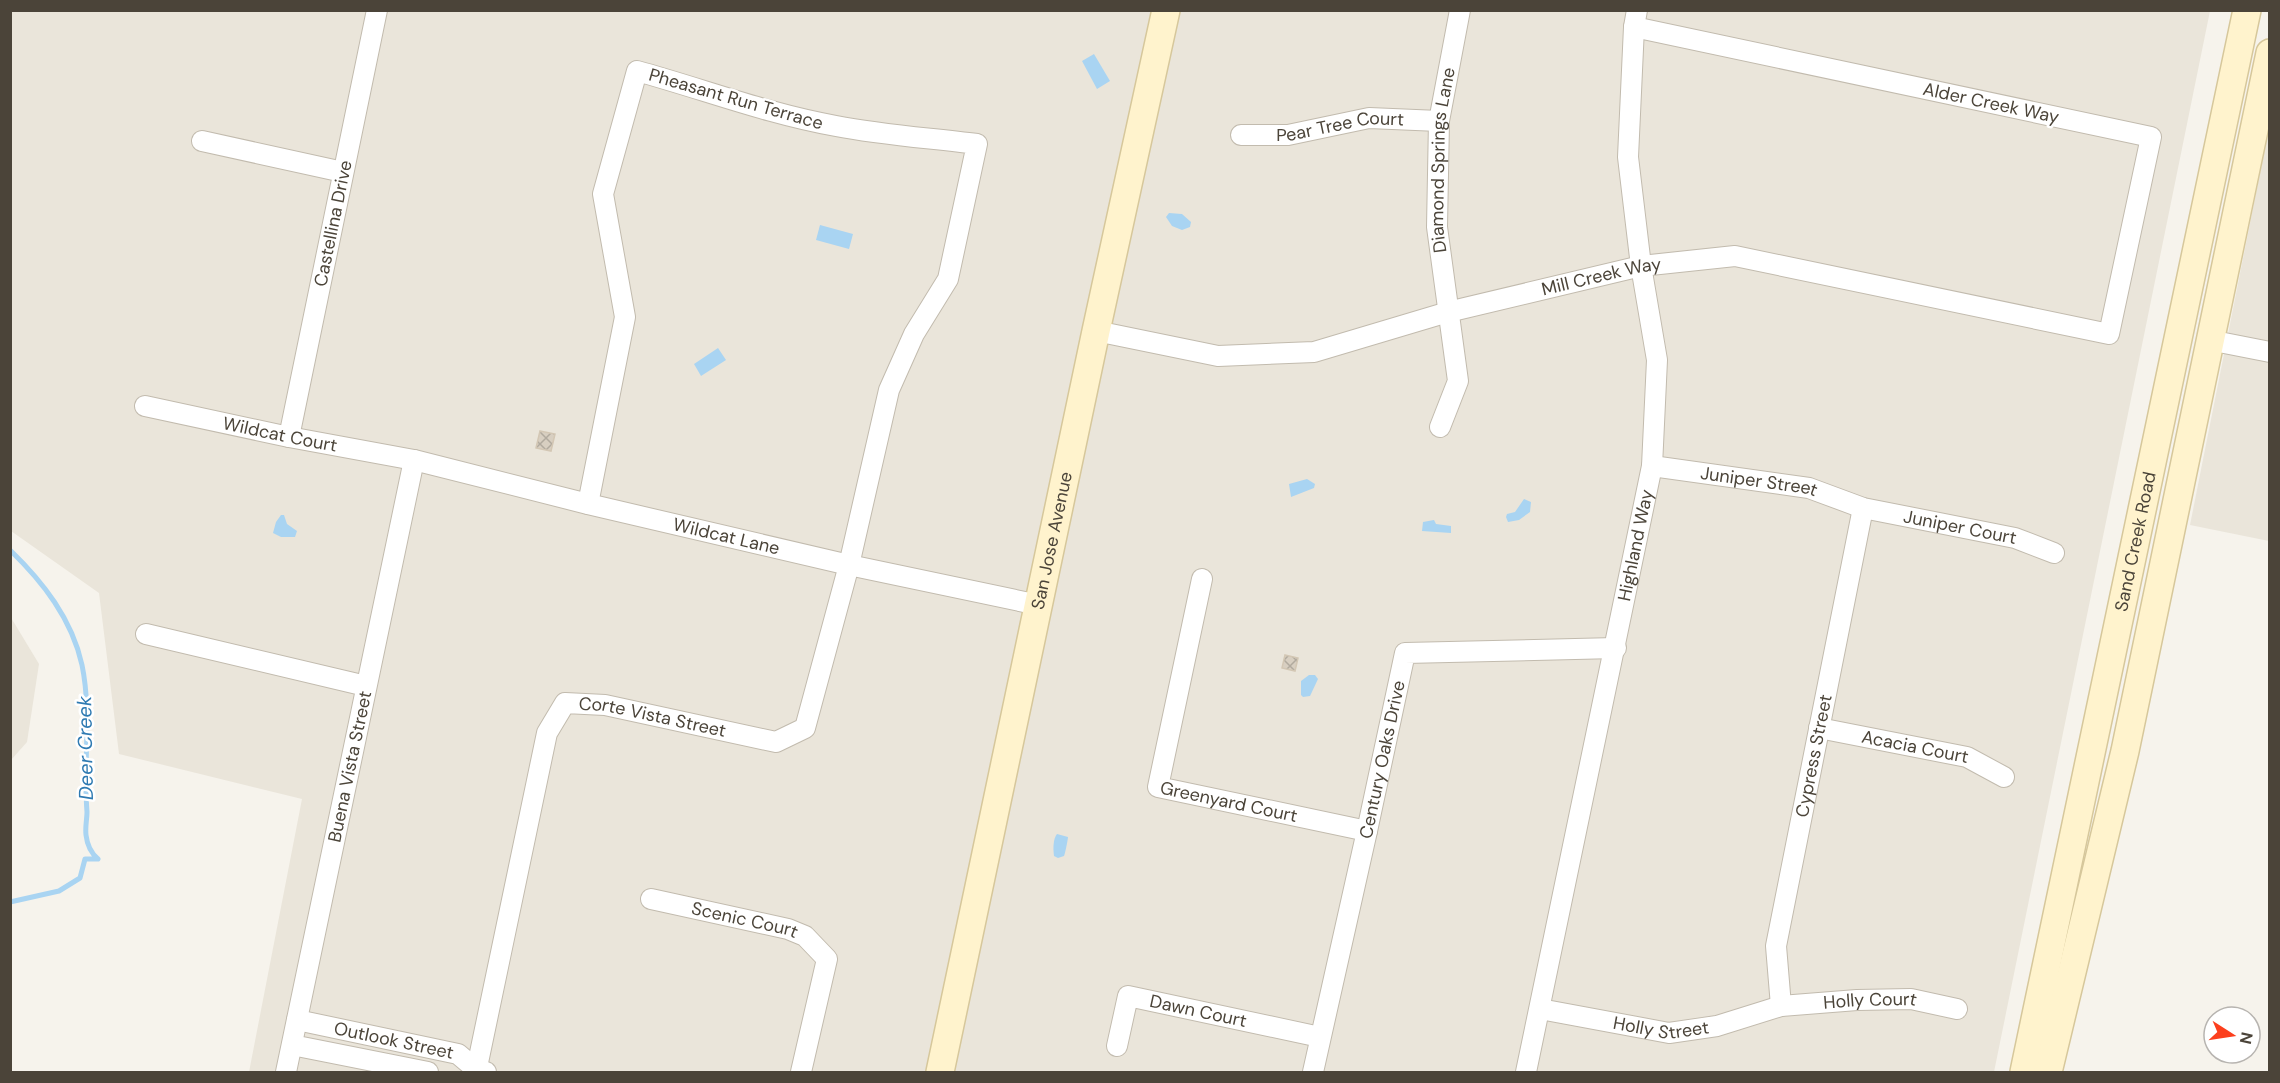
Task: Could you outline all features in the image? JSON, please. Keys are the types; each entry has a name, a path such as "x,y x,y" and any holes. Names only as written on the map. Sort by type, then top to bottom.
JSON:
{"main road":[{"name":"San Jose Avenue","path":"940,1072 1166,10"},
{"name":"Sand Creek Road","path":"2024,1072 2247,10"},
{"name":"Sand Creek Road","path":"2048,1072 2125,751 2270,52"},
{"path":"2209,340 2198,330 2196,317 2217,219 2217,155"}],"street":[{"name":"Castellina Drive","path":"289,437 377,10"},
{"name":"Diamond Springs Lane","path":"1440,427 1458,381 1437,227 1439,121 1460,10"},
{"name":"Highland Way","path":"1526,1072 1616,648 1652,466 1657,360 1641,266 1628,157 1636,19"},
{"name":"Alder Creek Way","path":"1636,19 2151,137 2109,334"},
{"name":"Pheasant Run Terrace","path":"588,504 625,317 603,194 637,71 752,106 836,126 977,144 948,279 914,334 889,390 849,565"},
{"name":"Pear Tree Court","path":"1241,135 1288,135 1369,118 1439,121"},
{"path":"202,141 343,172"},
{"name":"Mill Creek Way","path":"1096,331 1218,356 1314,352 1448,312 1641,266 1735,256 2109,334"},
{"path":"2209,340 2270,352"},
{"name":"Wildcat Court","path":"145,406 289,437 414,460"},
{"name":"Wildcat Lane","path":"414,460 588,504 849,565 1039,605"},
{"name":"Buena Vista Street","path":"286,1072 414,460"},
{"name":"Juniper Street","path":"1652,466 1809,488 1863,508"},
{"name":"Juniper Court","path":"1863,508 2015,538 2054,553"},
{"name":"Cypress Street","path":"1781,1006 1776,946 1863,508"},
{"name":"Corte Vista Street","path":"478,1072 547,733 565,703 605,705 776,742 805,728 849,565"},
{"name":"Greenyard Court","path":"1202,579 1158,787 1367,831"},
{"path":"146,634 366,686"},
{"name":"Century Oaks Drive","path":"1313,1072 1405,653 1616,648"},
{"name":"Acacia Court","path":"1819,728 1966,758 2004,777"},
{"name":"Scenic Court","path":"651,899 788,928 805,936 828,959 801,1072"},
{"name":"Dawn Court","path":"1117,1047 1128,996 1320,1037"},
{"name":"Holly Court","path":"1781,1006 1857,1000 1911,999 1957,1009"},
{"name":"Holly Street","path":"1540,1009 1669,1033 1717,1026 1781,1006"},
{"name":"Outlook Street","path":"297,1020 458,1054 478,1072"},
{"name":"Outlook Street","path":"292,1045 428,1072"}],"shaded area":[{"path":"11,11 2210,11 1994,1072 249,1072 302,799 119,754 99,593 11,531"},
{"path":"2269,128 2269,541 2190,525"},
{"path":"10,616 39,664 27,742 11,760"}],"water":[{"path":"1094,54 1110,81 1097,89 1082,61"},
{"path":"1169,213 1182,214 1191,222 1190,227 1182,230 1172,226 1166,217"},
{"path":"820,225 853,234 849,249 816,240"},
{"path":"718,348 726,360 701,376 694,364"},
{"path":"1307,479 1315,484 1314,488 1291,497 1289,484"},
{"path":"1524,499 1531,502 1530,512 1519,520 1508,522 1507,514 1515,512"},
{"path":"281,515 284,515 287,524 297,531 295,537 281,537 273,533"},
{"path":"1434,520 1436,524 1451,526 1451,533 1422,531 1423,522"},
{"path":"1309,675 1315,675 1318,679 1310,696 1303,697 1301,681"},
{"path":"1057,834 1068,837 1064,856 1058,858 1054,856 1053,850"}],"building":[{"path":"540,431 555,434 551,451 536,448"},
{"path":"1285,655 1298,658 1295,671 1282,668"}],"waterway":[{"name":"Deer Creek","path":"10,550 55,602 71,632 82,665 87,720 86,835 87,842 98,859 85,859 80,878 59,891 10,902"}]}
